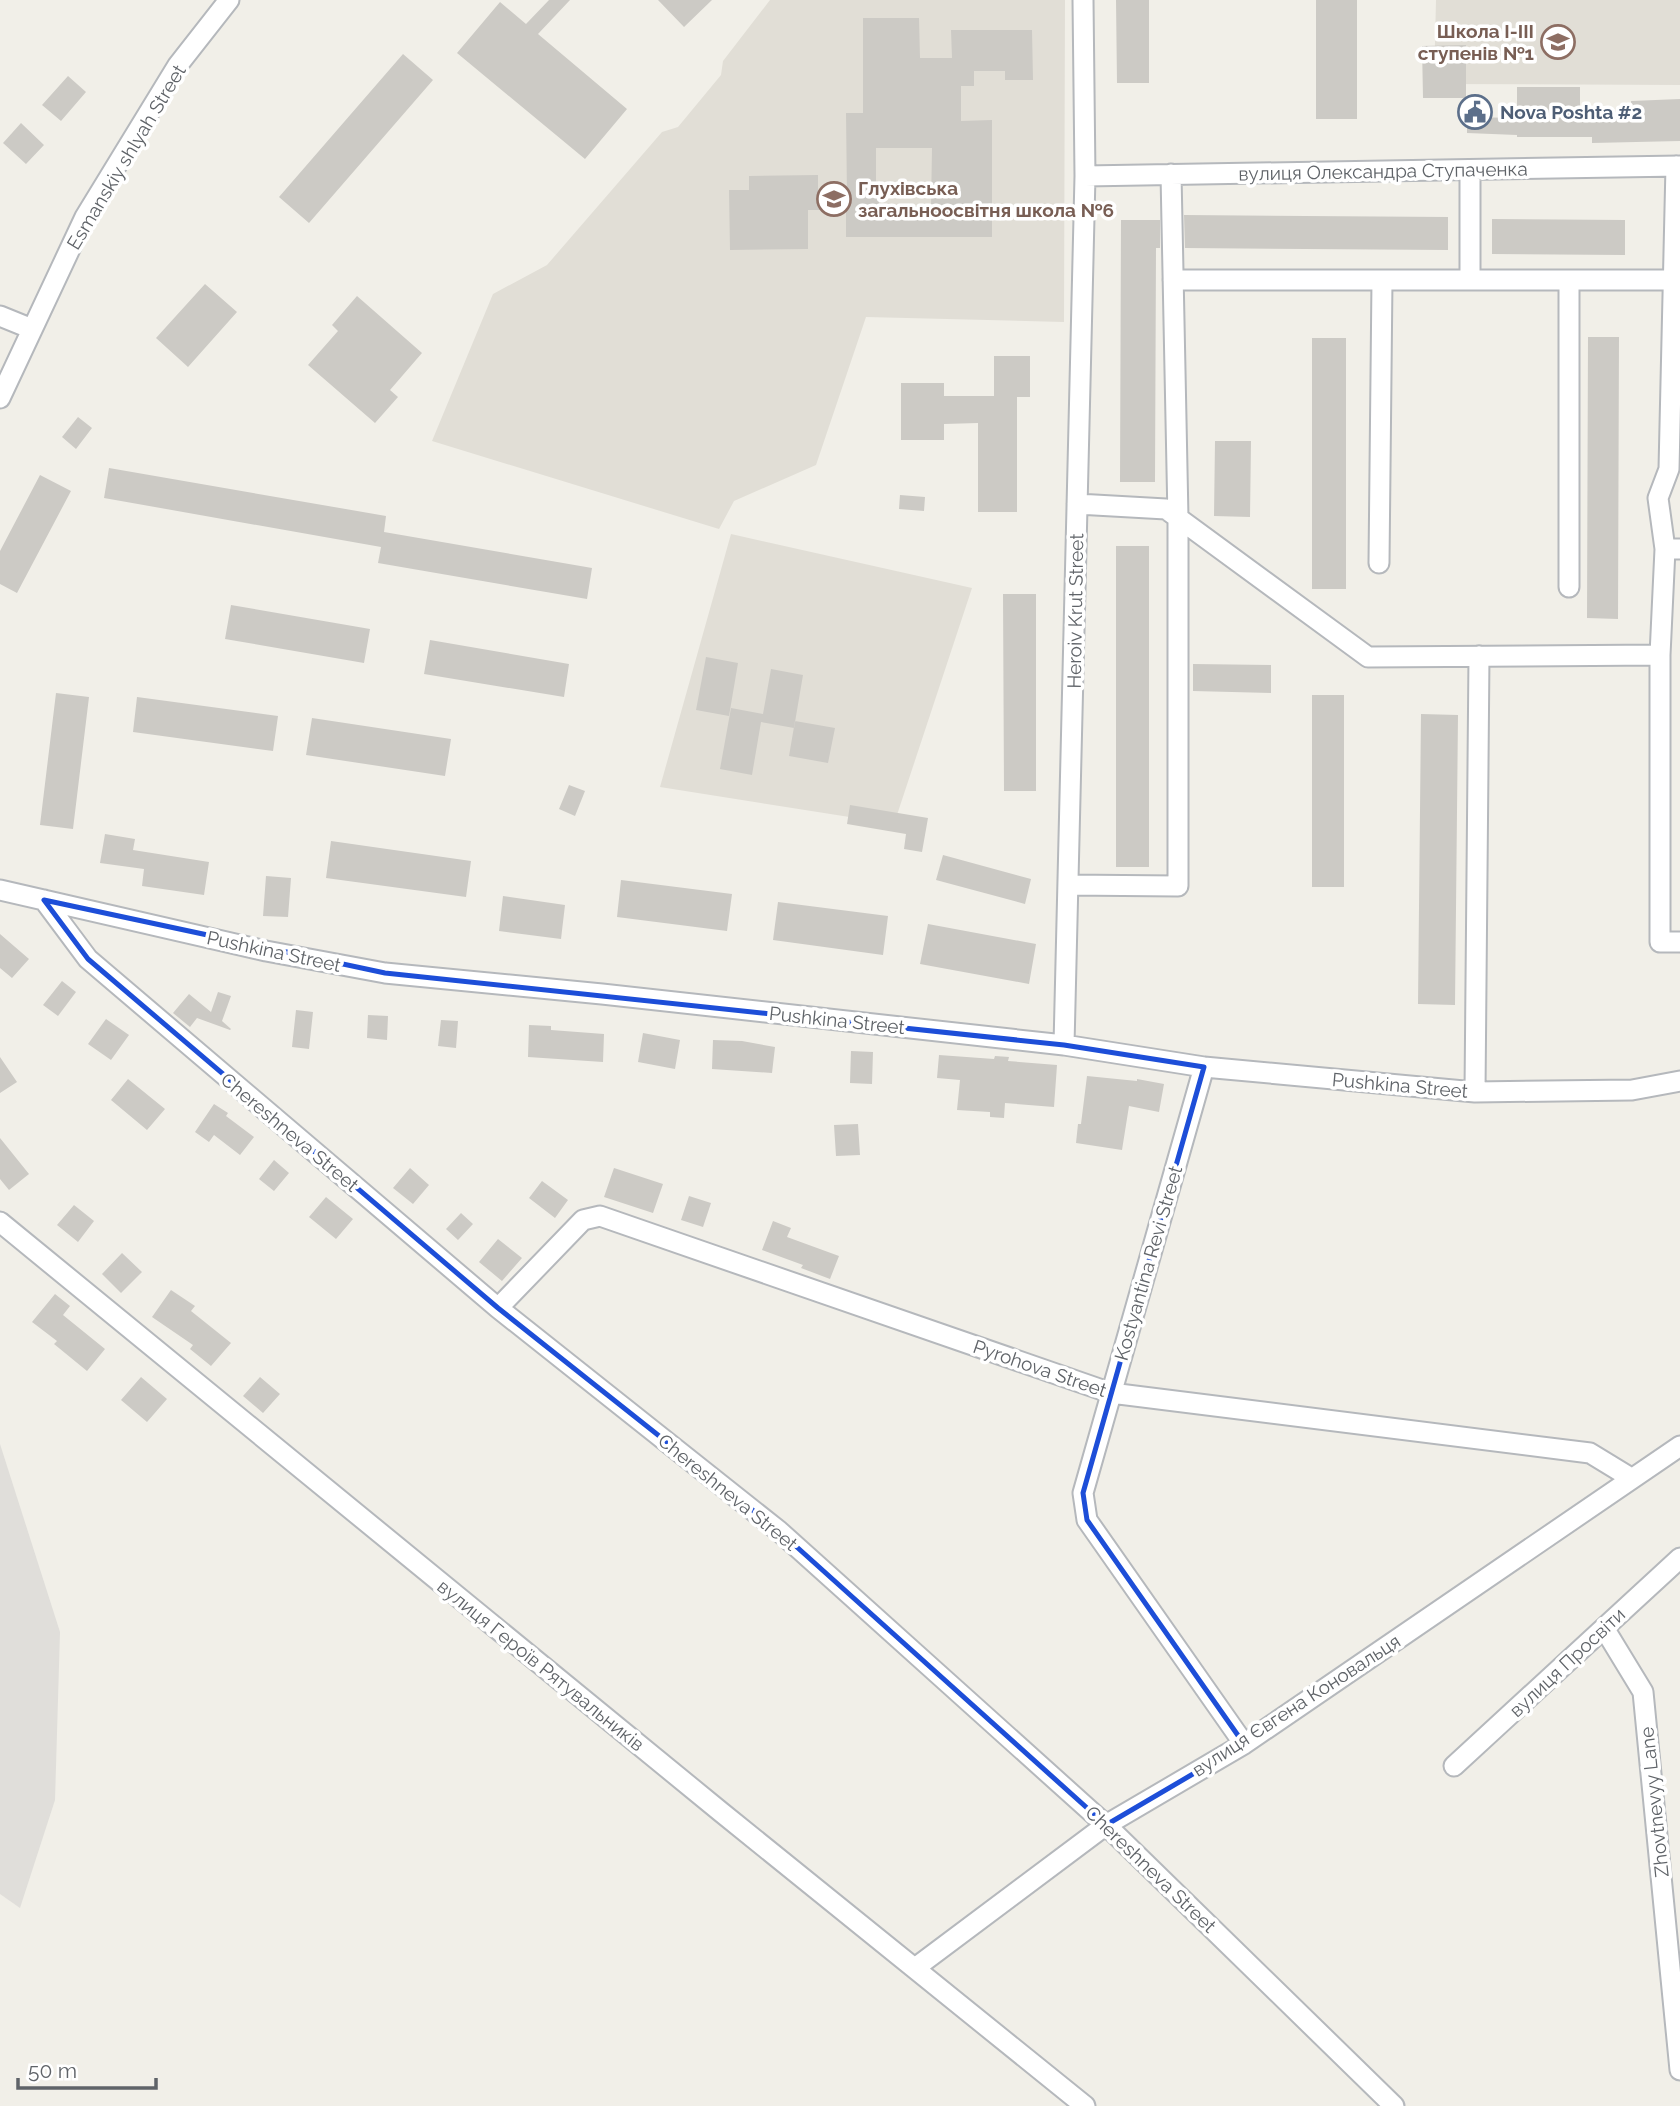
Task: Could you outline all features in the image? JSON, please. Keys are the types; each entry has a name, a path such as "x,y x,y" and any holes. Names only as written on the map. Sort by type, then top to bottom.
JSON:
{"street":[{"name":"Esmanskiy shlyah Street","path":"0,398 85,217 178,65 229,0"},
{"name":"Heroiv Krut Street","path":"1064,1045 1085,176 1083,0"},
{"path":"1678,166 1669,469 1658,498 1673,549 1660,654 1660,942 1680,942"},
{"name":"вулиця Олександра Ступаченка","path":"1085,176 1678,166"},
{"path":"1470,170 1470,280"},
{"path":"1068,884 1178,886 1178,518 1171,174"},
{"path":"1569,279 1569,587"},
{"path":"1173,280 1673,280"},
{"path":"1379,563 1382,280"},
{"path":"0,316 32,329"},
{"path":"1077,503 1166,509 1368,657 1660,654"},
{"path":"1475,1092 1479,656"},
{"name":"Pushkina Street","path":"0,890 266,951 385,973 1064,1045 1204,1067 1475,1092 1632,1090 1680,1081"},
{"name":"Chereshneva Street","path":"44,900 88,959 498,1308 779,1531 1106,1825 1394,2106"},
{"name":"Kostyantina Revi Street","path":"1204,1067 1083,1493 1087,1520 1244,1744"},
{"name":"Pyrohova Street","path":"498,1308 583,1220 600,1216 1111,1393 1590,1453 1630,1478"},
{"name":"вулиця Героїв Рятувальників","path":"0,1222 720,1812 1084,2106"},
{"name":"вулиця Євгена Коновальця","path":"915,1968 1106,1825 1244,1744 1680,1446"},
{"name":"вулиця Просвіти","path":"1454,1766 1680,1558"},
{"name":"Zhovtnevyy Lane","path":"1604,1628 1643,1692 1680,2070"}],"highlighted area":[{"path":"44,900 385,973 1064,1045 1204,1067 1083,1493 1087,1520 1244,1744 1106,1825 779,1531 498,1308 88,959"}],"shaded area":[{"name":"Глухівська загальноосвітня школа №6","path":"770,0 1065,0 1064,322 866,317 816,465 734,501 719,529 432,441 493,294 547,265 662,132 678,127 721,75 723,61"},
{"name":"Школа І-ІІІ ступенів №1","path":"1436,0 1680,0 1680,85 1434,84"},
{"path":"731,534 972,588 894,824 660,787"},
{"path":"0,1444 60,1632 55,1800 20,1908 0,1894"}],"building":[{"path":"549,0 570,0 538,34 627,109 585,159 457,53 500,2 526,24"},
{"path":"658,0 712,0 684,27"},
{"path":"1116,0 1149,0 1149,83 1117,83"},
{"path":"1316,0 1357,0 1357,119 1316,119"},
{"path":"863,18 919,18 920,58 952,58 951,30 1032,30 1033,80 1005,80 1005,71 974,71 974,86 961,86 961,121 992,120 992,237 846,237 846,210 808,210 808,249 730,250 729,190 749,190 749,176 818,175 818,196 847,196 846,113 863,113","holes":["876,148 932,148 931,208 879,208 879,196 876,196"]},
{"path":"1466,45 1466,98 1423,98 1422,46"},
{"path":"403,54 433,80 309,223 279,197"},
{"path":"68,76 86,92 61,121 42,105"},
{"path":"1517,87 1580,87 1580,115 1632,114 1631,101 1680,99 1680,141 1592,143 1592,137 1517,137 1467,133 1467,117 1517,118"},
{"path":"21,123 44,145 26,164 3,143"},
{"path":"1184,215 1448,217 1448,250 1185,248"},
{"path":"1492,219 1625,220 1625,255 1492,254"},
{"path":"1121,220 1160,220 1160,248 1156,248 1155,482 1120,482"},
{"path":"205,284 237,312 188,367 156,338"},
{"path":"357,296 422,353 390,390 398,397 375,423 308,365 338,331 332,325"},
{"path":"1588,337 1619,337 1618,619 1587,618"},
{"path":"1312,338 1346,338 1346,589 1312,589"},
{"path":"994,356 1030,356 1030,397 1017,397 1017,512 978,512 978,423 944,424 944,440 901,440 901,383 944,383 944,396 994,396"},
{"path":"78,417 92,428 76,449 62,437"},
{"path":"1215,441 1251,441 1250,517 1214,516"},
{"path":"109,468 386,516 384,532 592,568 587,599 378,563 381,547 104,498"},
{"path":"40,475 71,491 17,593 0,584 0,551"},
{"path":"900,495 925,497 924,511 899,509"},
{"path":"1116,546 1149,546 1149,867 1116,867"},
{"path":"1003,594 1036,594 1036,791 1004,791"},
{"path":"231,605 370,629 364,663 225,639"},
{"path":"430,640 569,664 564,697 424,674"},
{"path":"706,657 738,663 729,716 696,710"},
{"path":"1193,664 1271,665 1271,693 1193,691"},
{"path":"771,669 803,675 794,728 761,722 752,775 720,769 731,708 763,714"},
{"path":"56,693 89,697 73,829 40,825"},
{"path":"1312,695 1344,695 1344,887 1312,887"},
{"path":"137,697 278,716 273,751 133,732"},
{"path":"1421,714 1458,715 1455,1005 1418,1004"},
{"path":"312,718 451,739 445,776 306,755"},
{"path":"795,721 835,728 828,763 789,756"},
{"path":"569,785 585,791 575,816 559,809"},
{"path":"850,805 928,818 922,852 904,849 906,834 847,824"},
{"path":"105,834 135,839 133,850 209,862 204,895 142,886 144,869 100,863"},
{"path":"331,841 471,861 466,897 326,878"},
{"path":"943,855 1031,879 1025,904 936,880"},
{"path":"266,876 291,878 288,917 263,916"},
{"path":"621,880 732,894 727,931 617,917"},
{"path":"503,896 565,905 561,939 499,931"},
{"path":"778,902 888,916 883,955 773,940"},
{"path":"928,924 1036,944 1029,984 920,964"},
{"path":"0,934 29,959 12,978 0,968"},
{"path":"62,981 76,992 58,1016 43,1005"},
{"path":"218,992 231,996 222,1021 230,1030 197,1018 190,1027 173,1013 189,994 211,1012"},
{"path":"296,1010 313,1012 309,1049 292,1047"},
{"path":"368,1015 388,1016 387,1040 367,1038"},
{"path":"106,1019 129,1035 111,1060 88,1044"},
{"path":"441,1020 458,1021 456,1048 438,1046"},
{"path":"529,1025 551,1026 551,1030 604,1034 603,1062 528,1057"},
{"path":"643,1033 680,1040 675,1069 638,1062"},
{"path":"713,1040 742,1041 775,1047 772,1073 712,1069"},
{"path":"851,1051 873,1052 872,1084 850,1083"},
{"path":"939,1055 994,1059 995,1056 1009,1057 1008,1061 1057,1065 1054,1107 1005,1103 1004,1118 990,1117 990,1112 957,1110 960,1080 937,1078"},
{"path":"0,1057 17,1082 0,1093"},
{"path":"1087,1076 1137,1079 1164,1084 1159,1112 1129,1106 1122,1150 1076,1143"},
{"path":"128,1079 165,1109 147,1130 111,1100"},
{"path":"214,1104 254,1137 240,1155 214,1135 209,1142 195,1132"},
{"path":"858,1124 860,1155 836,1156 834,1125"},
{"path":"0,1138 29,1174 9,1190 0,1179"},
{"path":"274,1160 289,1173 274,1191 259,1179"},
{"path":"410,1168 429,1185 413,1204 393,1188"},
{"path":"614,1168 663,1184 653,1213 604,1197"},
{"path":"542,1181 568,1200 555,1218 529,1198"},
{"path":"689,1196 711,1203 703,1227 681,1220"},
{"path":"326,1197 353,1219 336,1239 309,1217"},
{"path":"74,1205 94,1221 78,1242 57,1225"},
{"path":"461,1213 473,1224 458,1240 446,1229"},
{"path":"773,1221 791,1228 787,1237 839,1256 830,1279 801,1268 803,1265 762,1250"},
{"path":"498,1239 522,1258 502,1281 479,1262"},
{"path":"122,1253 142,1272 121,1293 102,1274"},
{"path":"171,1290 195,1306 191,1311 231,1343 211,1366 190,1349 193,1345 152,1317"},
{"path":"55,1294 70,1306 63,1315 105,1349 87,1371 54,1344 57,1341 32,1322"},
{"path":"141,1377 167,1399 147,1422 121,1400"},
{"path":"260,1377 280,1394 263,1413 243,1396"}],"place":[{"name":"Школа І-ІІІ ступенів №1","path":"1558,42"},
{"name":"Nova Poshta #2","path":"1475,112"},
{"name":"Глухівська загальноосвітня школа №6","path":"834,199"}]}
